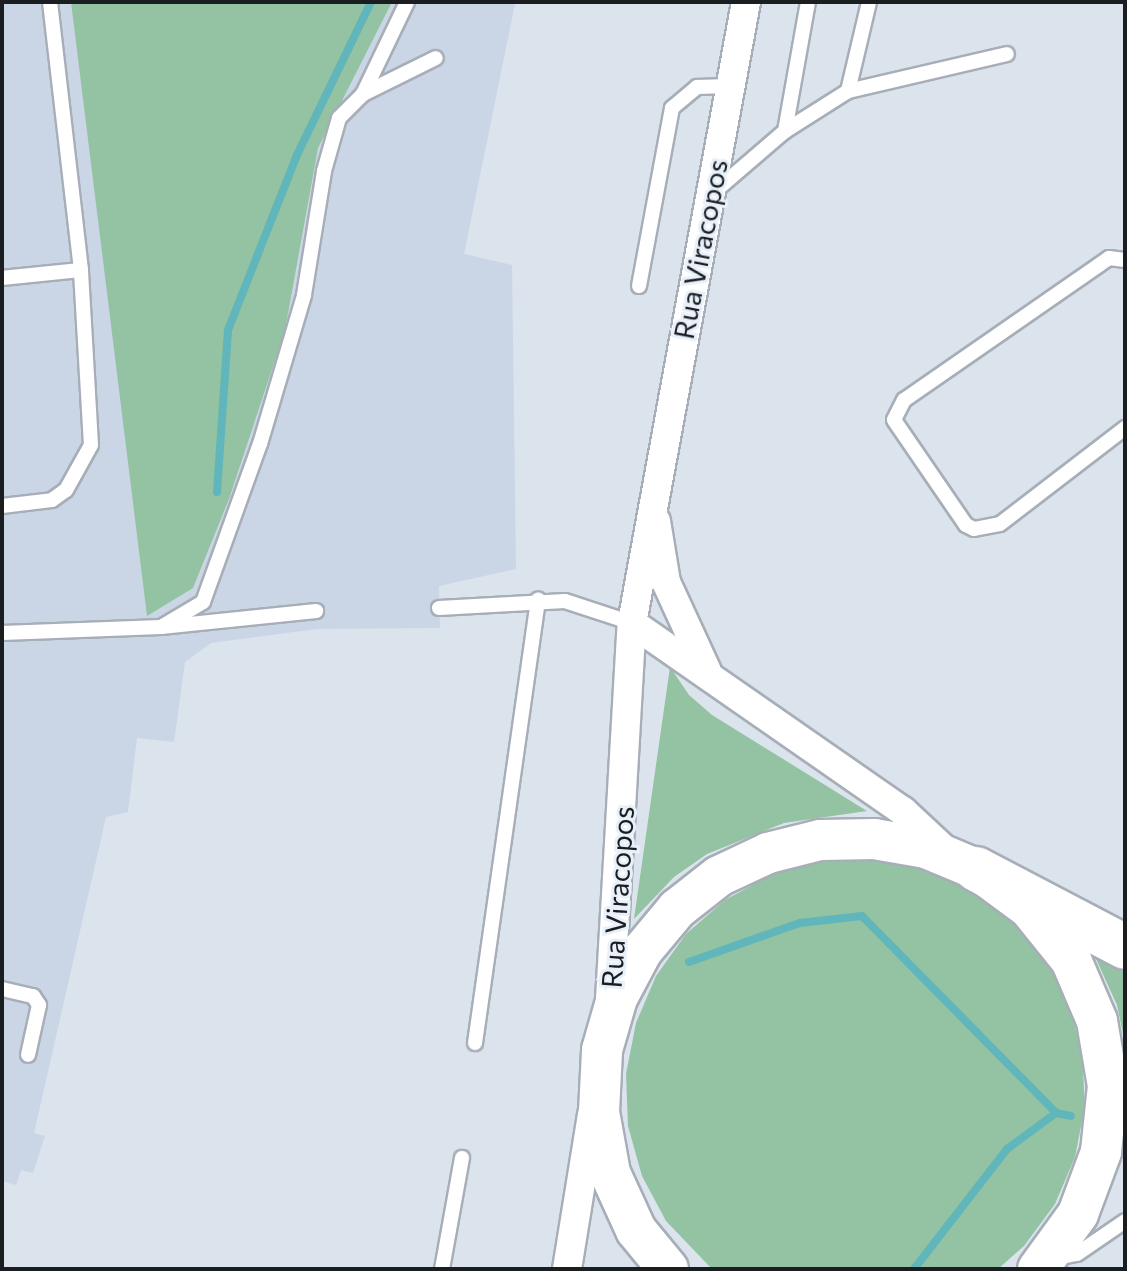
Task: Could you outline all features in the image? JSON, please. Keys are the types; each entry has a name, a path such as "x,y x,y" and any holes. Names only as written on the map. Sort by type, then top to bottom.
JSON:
{"main road":[{"path":"668,1269 636,1230 610,1173 599,1112 605,1038 617,998 642,951 677,909 719,876 755,859 820,840 874,839 926,848 966,865 1125,947"},
{"path":"966,865 1029,908 1071,960 1097,1021 1108,1086 1101,1152 1078,1214 1041,1266"}],"street":[{"name":"Rua Viracopos","path":"567,1269 605,1038 632,623 652,495 746,2"},
{"name":"Rua Viracopos","path":"652,495 666,582 707,671"},
{"name":"Rua Viracopos","path":"632,623 707,671 776,726 903,811 966,865"}],"lane":[{"path":"2,506 52,500 66,490 91,445 81,270 50,2"},
{"path":"363,94 407,2"},
{"path":"785,131 808,2"},
{"path":"848,91 869,2"},
{"path":"711,195 785,131 848,91 1007,54"},
{"path":"161,627 203,602 291,347 332,139 339,118 363,94 436,58"},
{"path":"639,286 672,108 697,87 729,86"},
{"path":"1125,260 1109,258 904,400 894,420 966,525 974,529 1000,524 1125,428"},
{"path":"2,278 81,270"},
{"path":"439,608 538,599 590,607 632,623"},
{"path":"475,1043 538,599"},
{"path":"2,633 161,627 316,611"},
{"path":"2,989 33,996 39,1005 28,1055"},
{"path":"442,1269 462,1158"},
{"path":"1041,1266 1077,1254 1125,1221"}],"shaded area":[{"path":"2,2 515,4 464,254 512,265 516,569 439,586 440,628 317,629 211,643 185,662 174,742 137,738 128,812 106,817 34,1133 45,1136 33,1173 21,1170 16,1185 2,1181"}],"green space":[{"path":"71,2 392,2 318,148 285,330 229,499 193,588 147,616"},
{"path":"670,667 689,695 712,715 867,811 784,823 707,854 674,877 634,919"},
{"path":"872,860 923,869 970,889 1011,920 1045,959 1069,1004 1082,1054 1085,1106 1075,1157 1055,1204 1024,1246 998,1269 712,1269 666,1221 642,1176 628,1126 626,1074 636,1023 656,976 686,934 725,900 771,875 820,861"},
{"path":"1092,950 1125,968 1125,1043 1117,1005"}],"waterway":[{"path":"217,492 228,330 296,157 371,2"},
{"path":"689,962 800,923 862,916 1056,1113 1071,1116"},
{"path":"914,1269 1007,1149 1056,1113"}]}
